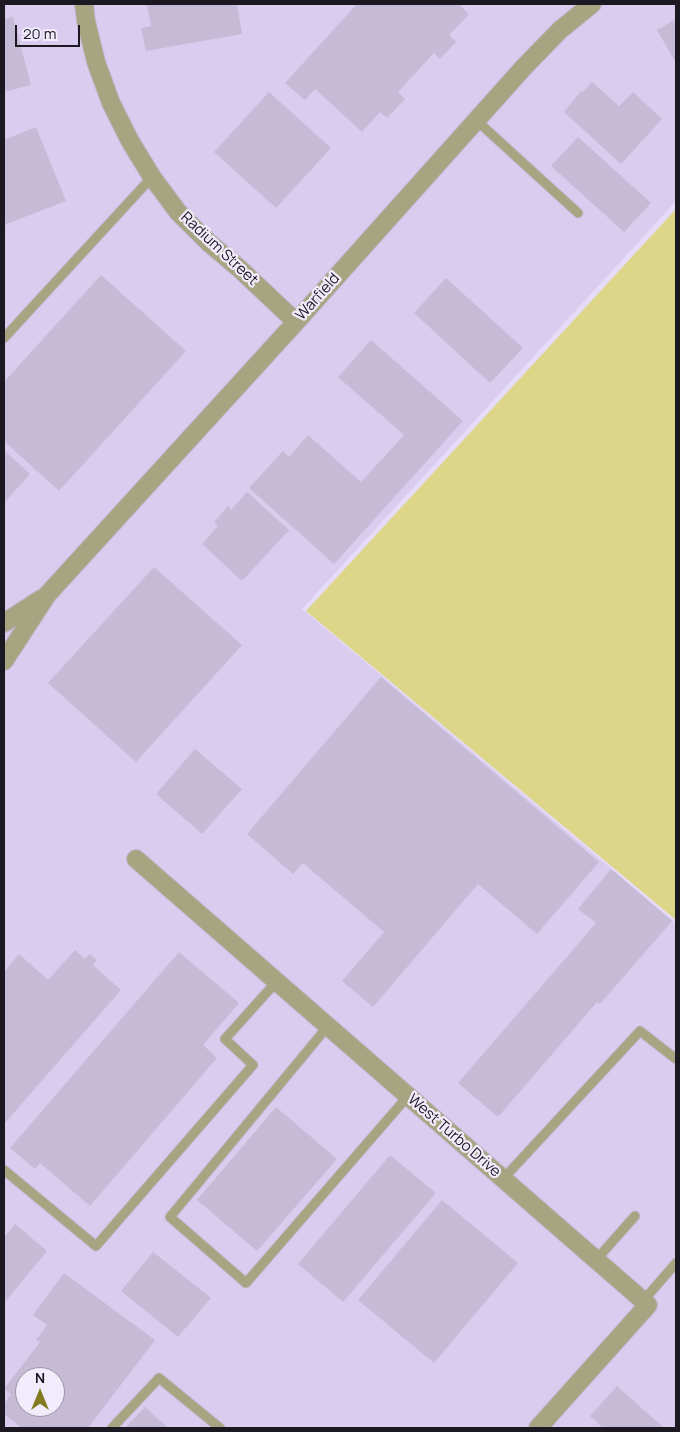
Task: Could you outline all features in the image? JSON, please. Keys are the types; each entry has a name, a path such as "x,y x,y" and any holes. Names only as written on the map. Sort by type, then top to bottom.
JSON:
{"street":[{"name":"Radium Street","path":"84,4 96,62 111,102 130,141 152,178 178,212 296,322"},
{"name":"Warfield","path":"4,660 47,594 296,322 542,48 560,30 592,4"},
{"name":"Warfield","path":"4,623 47,594"},
{"name":"West Turbo Drive","path":"136,859 644,1301"},
{"path":"538,1428 648,1305 644,1301"}],"lane":[{"path":"476,120 578,213"},
{"path":"4,338 152,178"},
{"path":"4,1170 96,1246 253,1065 225,1038 277,982"},
{"path":"328,1026 170,1217 246,1283 408,1096"},
{"path":"503,1179 640,1031 676,1059"},
{"path":"596,1260 635,1216"},
{"path":"644,1301 676,1263"},
{"path":"112,1428 159,1378 220,1428"}],"shaded area":[{"path":"4,4 676,4 676,201 302,609 676,923 676,1428 4,1428"},
{"path":"676,209 676,920 306,611"}],"building":[{"path":"147,4 237,4 242,34 146,51 141,28 151,26"},
{"path":"357,4 458,4 469,14 449,35 456,42 440,59 434,53 398,92 405,99 387,118 380,112 362,132 315,89 305,100 285,83"},
{"path":"13,17 31,85 4,92 4,19"},
{"path":"676,19 676,63 657,30"},
{"path":"592,82 619,106 633,92 662,119 621,164 564,112 581,91 583,92"},
{"path":"269,92 331,148 276,208 214,152"},
{"path":"36,127 66,201 4,225 4,140"},
{"path":"578,137 651,203 624,232 551,166"},
{"path":"101,275 186,351 59,491 4,441 4,382"},
{"path":"446,278 523,348 490,383 414,313"},
{"path":"371,340 463,421 334,564 249,488 283,451 289,457 308,435 361,482 404,435 338,377"},
{"path":"4,450 30,474 4,503"},
{"path":"247,492 289,530 242,581 202,544 218,526 214,522 228,506 231,510"},
{"path":"154,567 242,645 136,762 48,683"},
{"path":"381,677 599,862 537,934 478,884 373,1007 342,981 384,932 303,863 293,874 247,834"},
{"path":"195,749 242,789 202,834 156,794"},
{"path":"611,869 672,921 600,1004 597,1002 498,1117 458,1083 596,923 578,909"},
{"path":"75,950 85,959 90,954 97,960 93,965 121,990 4,1124 4,972 19,954 48,980"},
{"path":"179,952 239,1003 203,1045 217,1058 90,1206 40,1163 35,1169 10,1148"},
{"path":"276,1107 337,1159 257,1251 197,1200"},
{"path":"390,1155 436,1193 343,1302 298,1264"},
{"path":"442,1200 518,1263 434,1363 358,1300"},
{"path":"15,1224 47,1251 4,1303 4,1237"},
{"path":"153,1252 211,1298 178,1337 121,1291"},
{"path":"64,1273 155,1340 88,1428 22,1428 4,1414 4,1404 11,1394 4,1389 15,1375 15,1417 65,1417 65,1367 21,1367 40,1342 36,1340 47,1325 33,1315"},
{"path":"617,1386 664,1428 603,1428 590,1416"},
{"path":"145,1407 168,1428 125,1428"}]}
